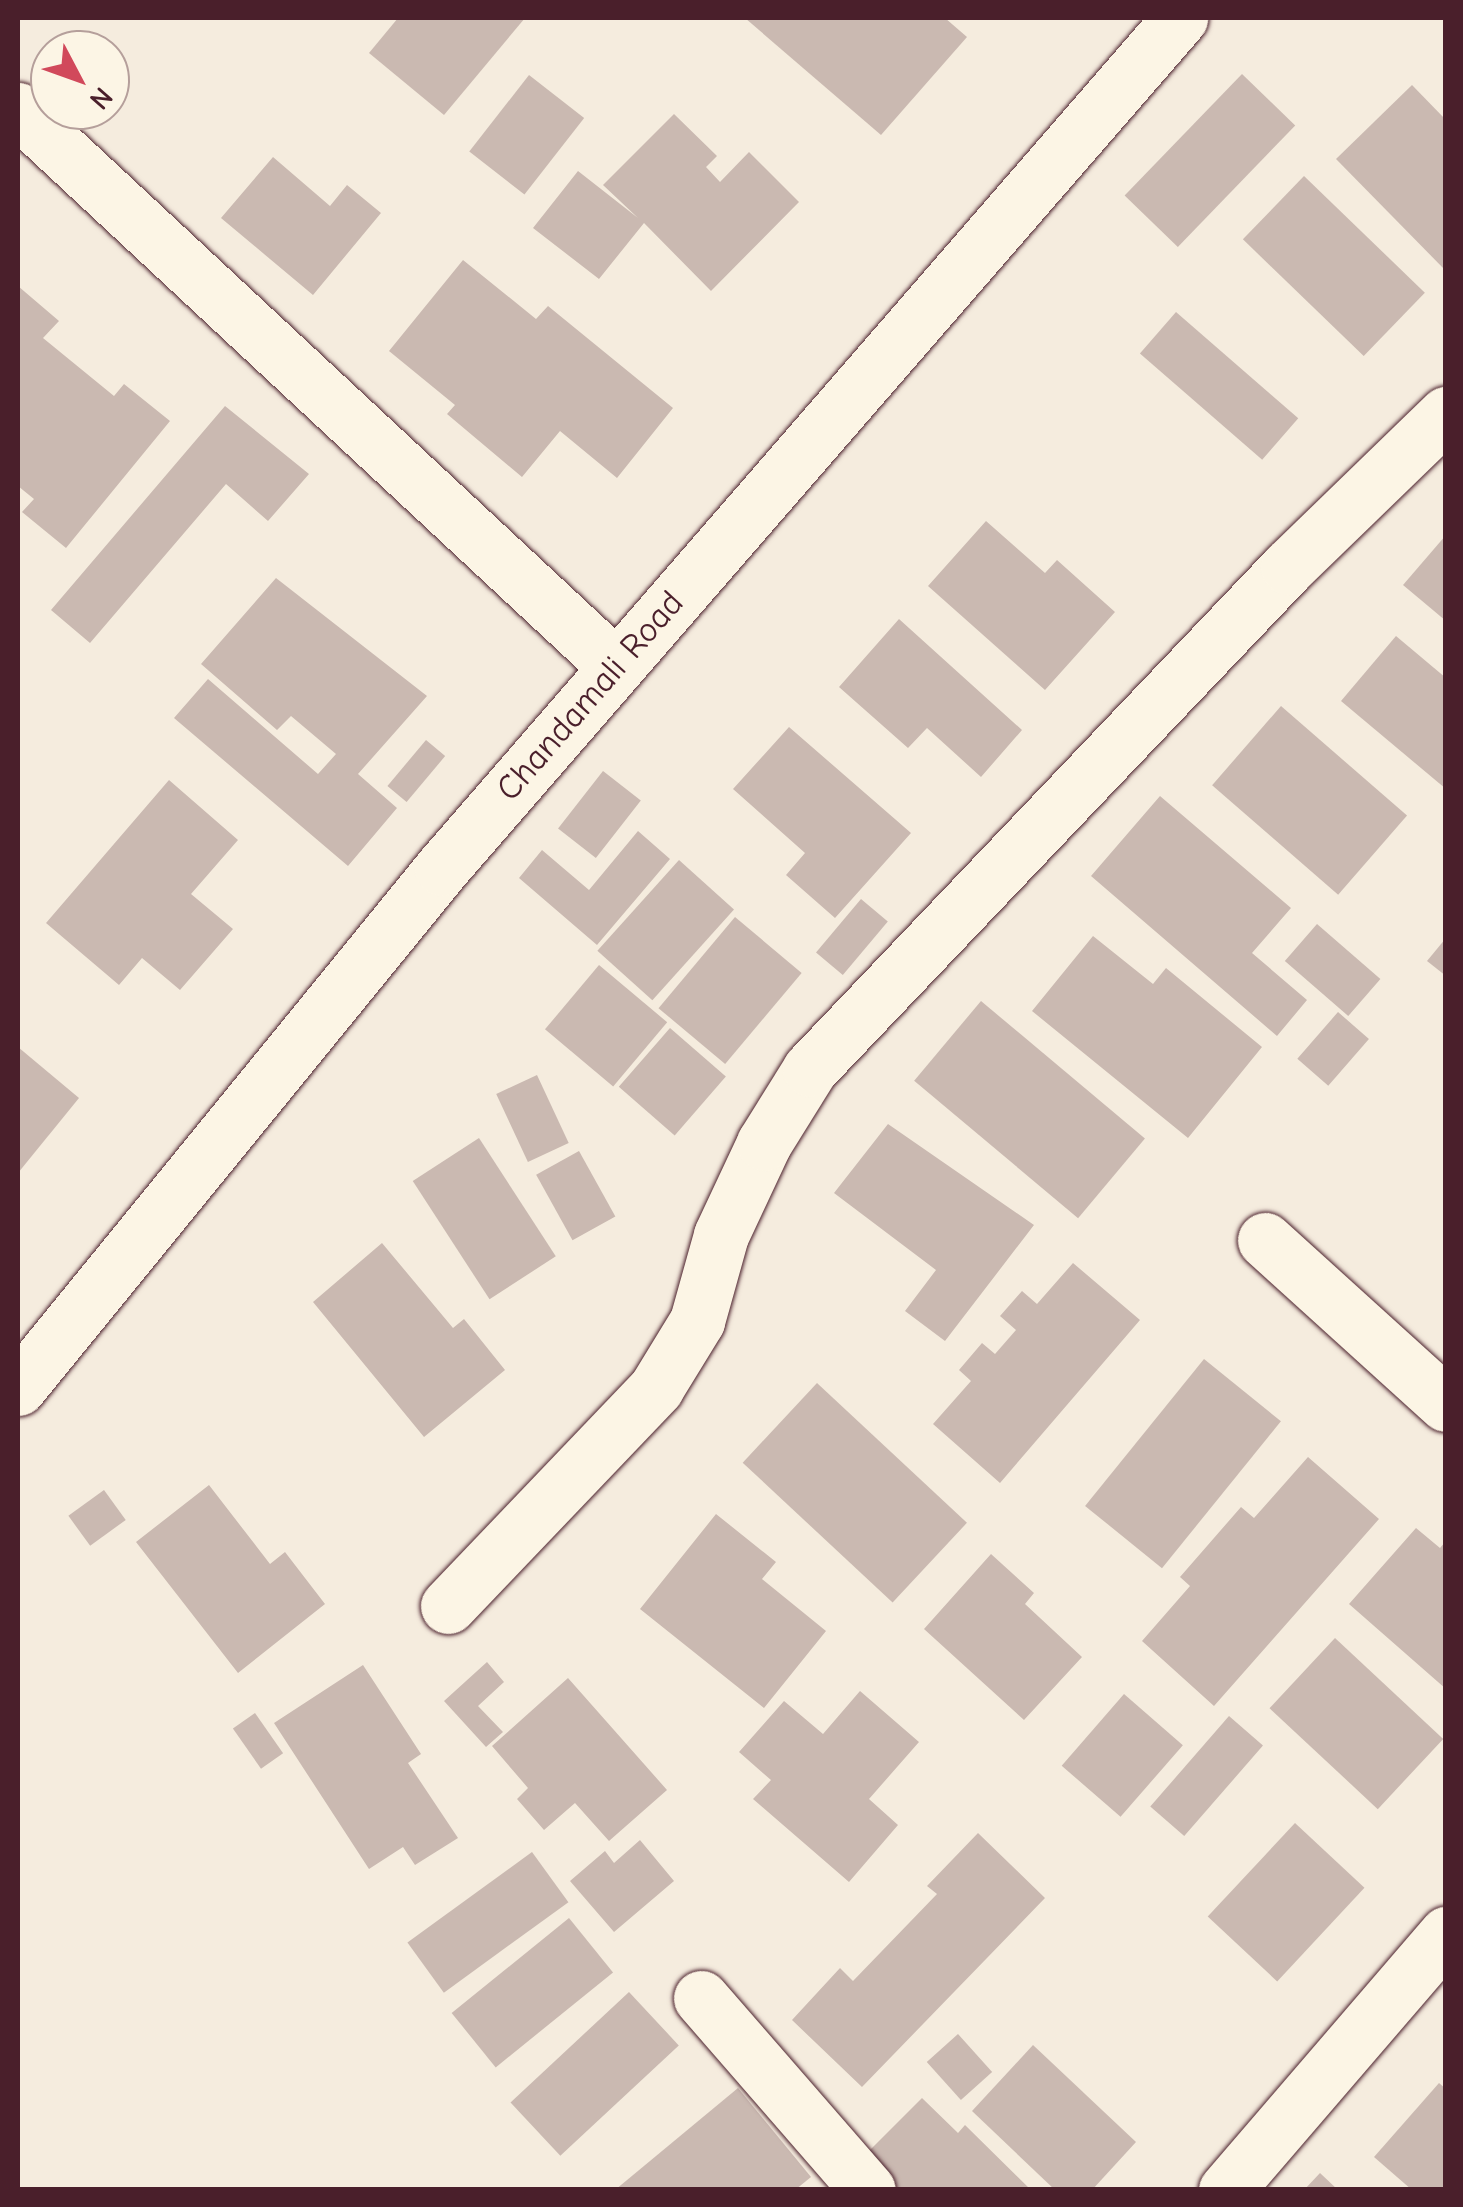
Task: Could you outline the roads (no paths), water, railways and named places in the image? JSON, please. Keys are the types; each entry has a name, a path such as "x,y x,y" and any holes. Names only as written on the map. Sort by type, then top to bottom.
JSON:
{"street":[{"name":"Chandamali Road","path":"18,1388 615,666 1180,18"},
{"path":"18,110 615,666"},
{"path":"448,1606 656,1388 697,1320 721,1234 764,1143 810,1070 1288,567 1446,414"},
{"path":"1264,1240 1446,1404"},
{"path":"1226,2190 1446,1934"},
{"path":"701,1998 868,2190"}]}
